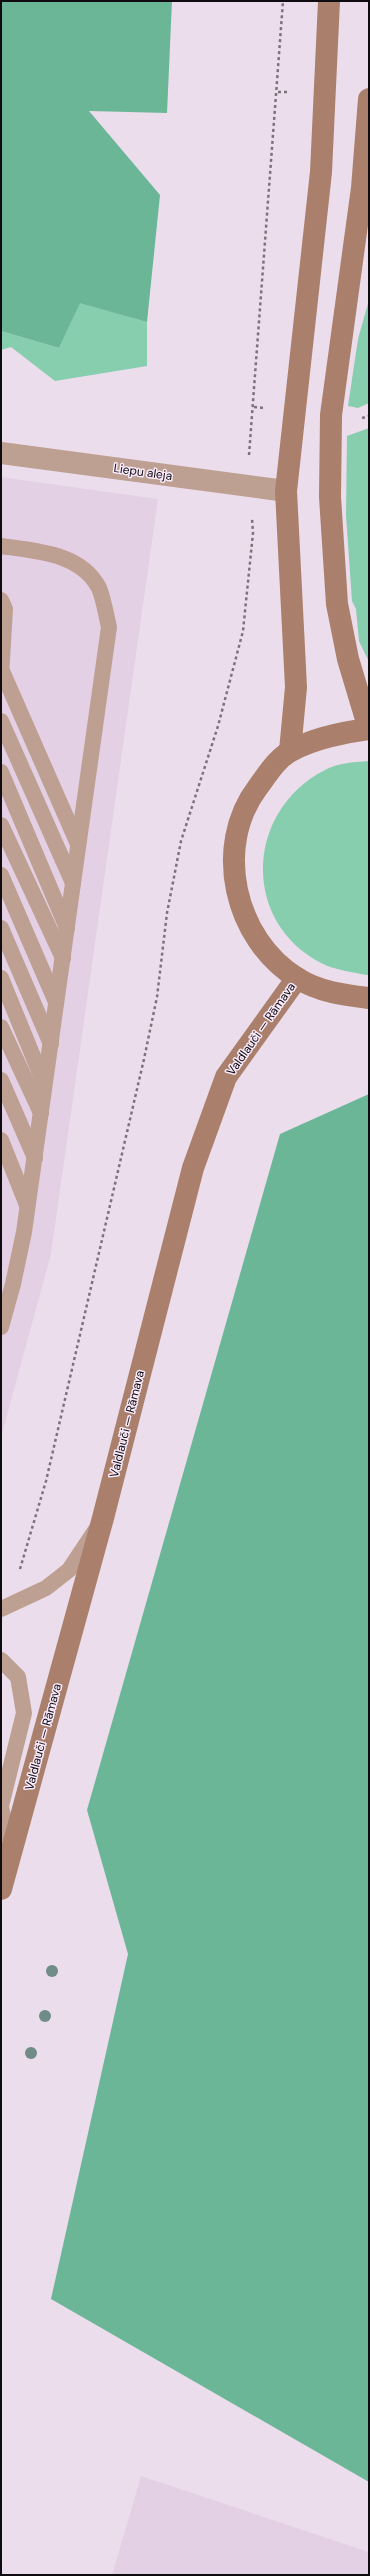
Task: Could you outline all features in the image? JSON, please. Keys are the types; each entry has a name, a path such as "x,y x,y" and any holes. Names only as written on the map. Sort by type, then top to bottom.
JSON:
{"main road":[{"path":"290,751 296,687 286,491 322,172 329,1"},
{"path":"369,99 362,188 331,415 330,497 337,604 348,659 369,729 338,734 290,751 275,766 250,799 236,837 234,878 244,917 266,951 297,978 335,994 369,998"},
{"name":"Valdlauči — Rāmava","path":"1,1889 103,1518 192,1168 226,1077 297,978"}],"street":[{"name":"Liepu aleja","path":"1,452 286,491"}],"lane":[{"path":"1,546 54,554 87,570 99,589 109,628 28,1206 14,1284 1,1327"},
{"path":"1,600 5,609 1,674 78,844"},
{"path":"1,721 73,883"},
{"path":"1,772 67,928"},
{"path":"1,825 63,958"},
{"path":"1,875 56,1002"},
{"path":"1,928 50,1044"},
{"path":"1,978 45,1084"},
{"path":"1,1027 41,1113"},
{"path":"1,1080 35,1158"},
{"path":"1,1140 28,1206"},
{"path":"5,1607 46,1588 69,1570 103,1518"},
{"path":"1,1660 18,1677 24,1713 1,1807 12,1852"}],"path":[{"path":"5,1607 46,1481 144,1059 157,997 167,914 181,840 218,726 243,631 254,533 248,487 278,92 283,1"},
{"path":"278,92 290,92"}],"shaded area":[{"path":"1,477 158,499 51,1254 1,1437"},
{"path":"141,2476 369,2552 369,2575 112,2575"}],"green space":[{"path":"1,1 172,1 167,113 89,111 160,195 147,322 80,303 59,348 1,331"},
{"path":"369,300 369,403 358,408 348,406 358,339"},
{"path":"80,302 147,322 147,366 55,381 11,347 1,350 1,331 59,348"},
{"path":"369,428 369,662 359,641 356,609 352,601 346,516 347,436"},
{"path":"369,761 369,975 367,975 343,970 321,963 295,944 276,921 266,894 263,866 268,838 280,811 299,788 325,770 335,766 346,763"},
{"path":"369,1094 369,2482 51,2299 128,1954 87,1810 280,1134"}]}
